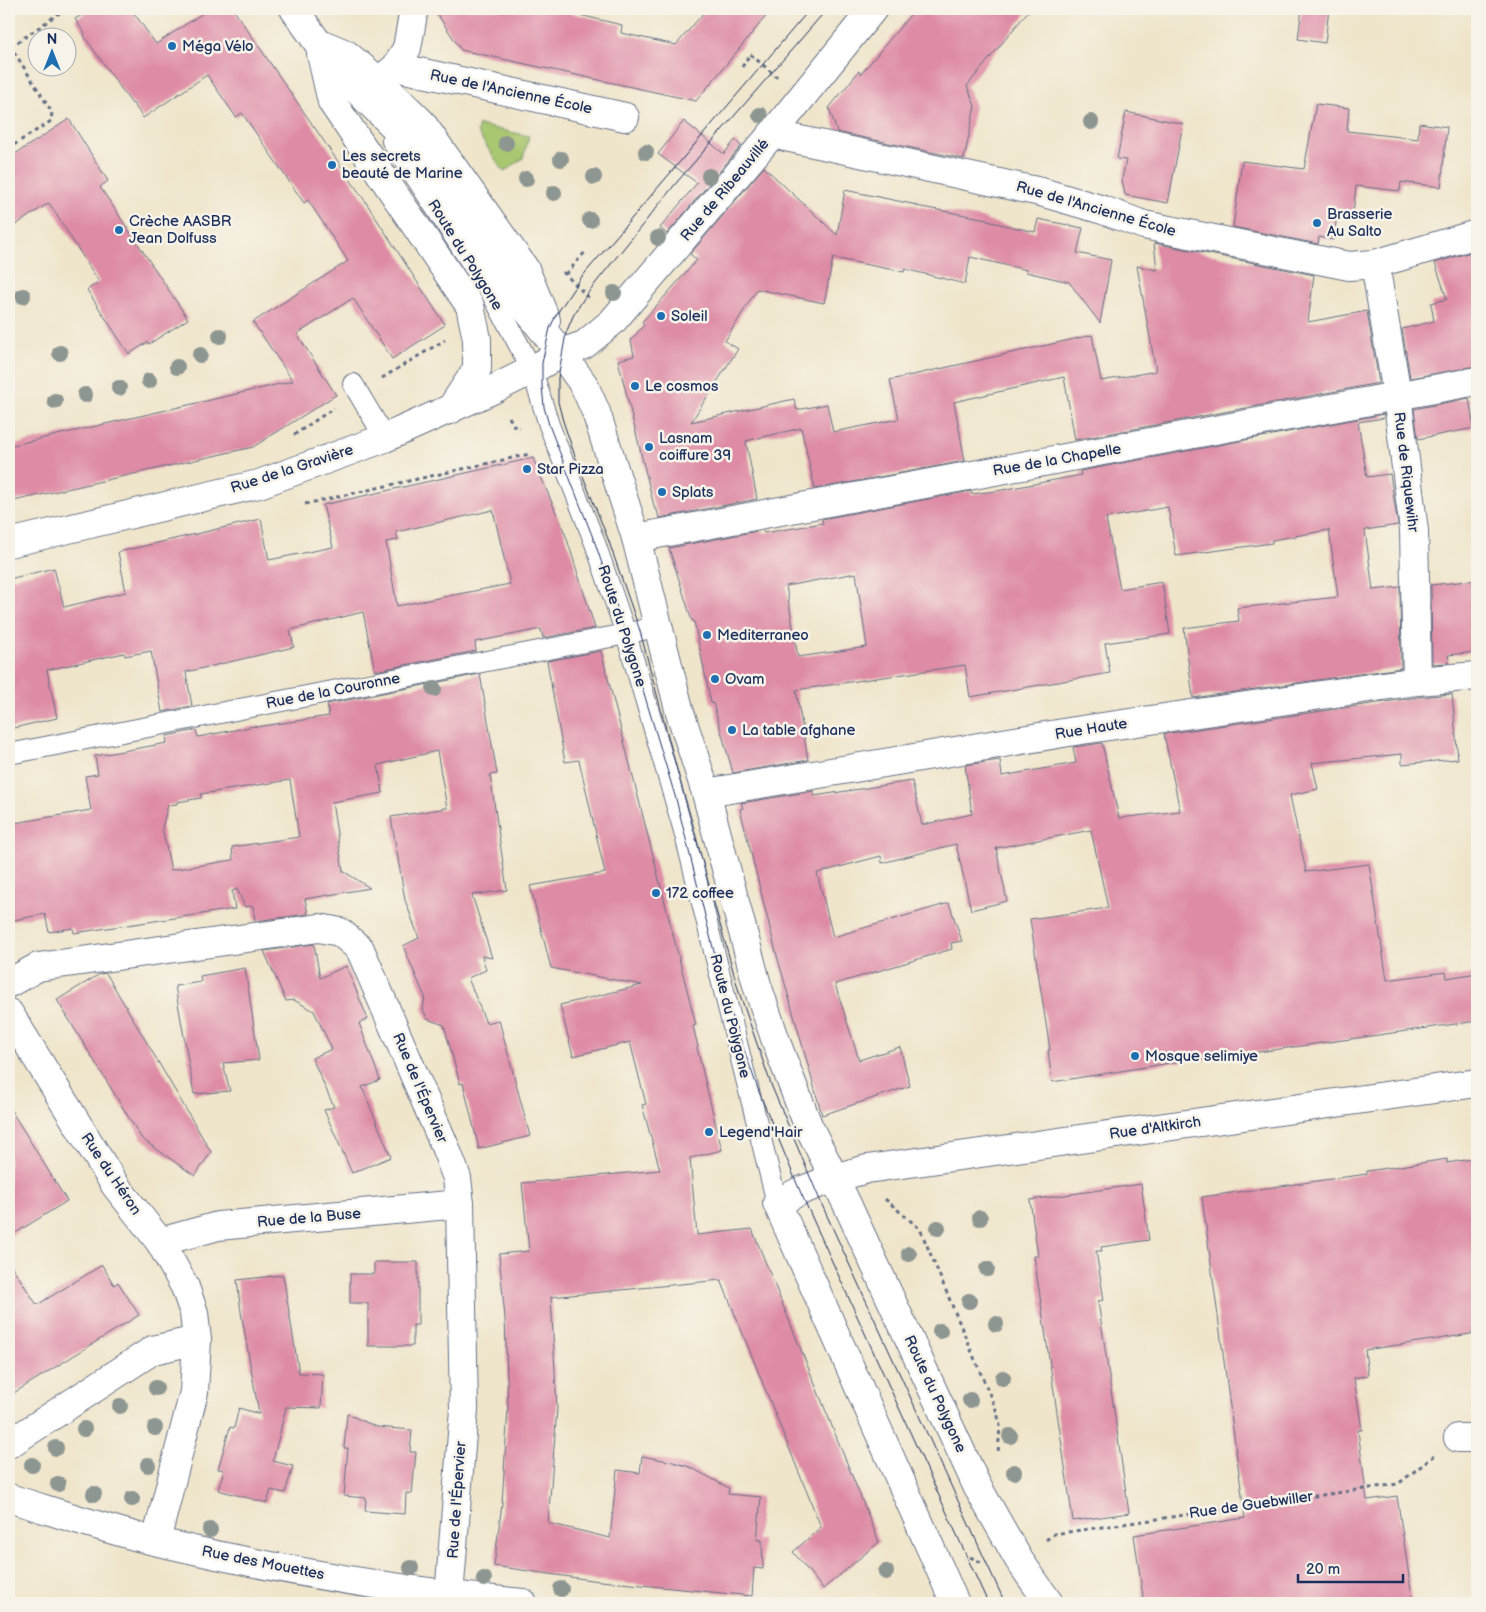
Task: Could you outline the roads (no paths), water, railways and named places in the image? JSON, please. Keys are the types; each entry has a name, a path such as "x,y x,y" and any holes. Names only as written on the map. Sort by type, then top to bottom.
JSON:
{"street":[{"name":"Route du Polygone","path":"294,9 318,43 332,102 470,306 477,339 477,369 450,410"},
{"path":"379,81 407,48 414,9"},
{"name":"Rue de Ribeauvillé","path":"561,353 584,344 612,322 772,134 873,9"},
{"name":"Route du Polygone","path":"318,43 346,54 379,81 421,122 525,270 561,353 584,385 596,412 636,538 679,709 706,793 757,985 808,1125 976,1486 1019,1560 1049,1603"},
{"name":"Rue de l'Ancienne École","path":"379,81 625,117"},
{"name":"Rue de l'Ancienne École","path":"772,134 1041,192 1103,210 1144,225 1349,266 1375,264 1477,234"},
{"name":"Rue de Riquewihr","path":"1375,264 1396,397 1414,532 1416,681"},
{"name":"Rue de la Gravière","path":"9,543 259,484 385,438 450,410 532,370 561,353"},
{"name":"Rue de la Chapelle","path":"636,538 1477,381"},
{"name":"Rue Haute","path":"706,793 1075,731 1416,681 1477,676"},
{"name":"Rue de l'Épervier","path":"9,983 38,967 319,928 340,932 360,949 457,1178 460,1204 464,1409 449,1596"},
{"name":"Rue du Héron","path":"9,1013 115,1185 160,1242 185,1287 194,1313 197,1340 194,1392 156,1541"},
{"name":"Rue d'Altkirch","path":"834,1178 867,1168 1477,1084"},
{"path":"777,1203 800,1191 834,1178"},
{"name":"Route du Polygone","path":"777,1203 955,1603"},
{"name":"Rue de la Buse","path":"160,1242 218,1226 460,1204"},
{"path":"9,1444 153,1350 197,1340"},
{"name":"Rue des Mouettes","path":"9,1498 156,1541 330,1577 449,1596 523,1603"}],"lane":[{"name":"Route du Polygone","path":"379,81 532,370 549,425 595,543 626,634 684,831 777,1203"},
{"path":"355,388 385,438"},
{"name":"Rue de la Couronne","path":"9,754 626,634 658,626"}],"tram line":[{"path":"810,9 580,279 556,315 550,328 542,363 544,407 549,425 595,543 626,634 676,799 725,996 759,1092 800,1191 988,1603"},
{"path":"827,9 677,182 586,295 573,316 566,333 558,378 558,402 575,456 608,539 640,631 739,992 772,1087 822,1205 1005,1603"}],"place":[{"name":"Méga Vélo","path":"172,46"},
{"name":"Les secrets beauté de Marine","path":"332,165"},
{"name":"Brasserie Au Salto","path":"1317,223"},
{"name":"Crèche AASBR Jean Dolfuss","path":"119,230"},
{"name":"Soleil","path":"661,316"},
{"name":"Le cosmos","path":"635,386"},
{"name":"Lasnam coiffure 39","path":"649,447"},
{"name":"Star Pizza","path":"527,469"},
{"name":"Splats","path":"662,492"},
{"name":"Mediterraneo","path":"707,635"},
{"name":"Ovam","path":"715,679"},
{"name":"La table afghane","path":"732,730"},
{"name":"172 coffee","path":"656,893"},
{"name":"Mosque selimiye","path":"1135,1056"},
{"name":"Legend'Hair","path":"709,1132"}]}
